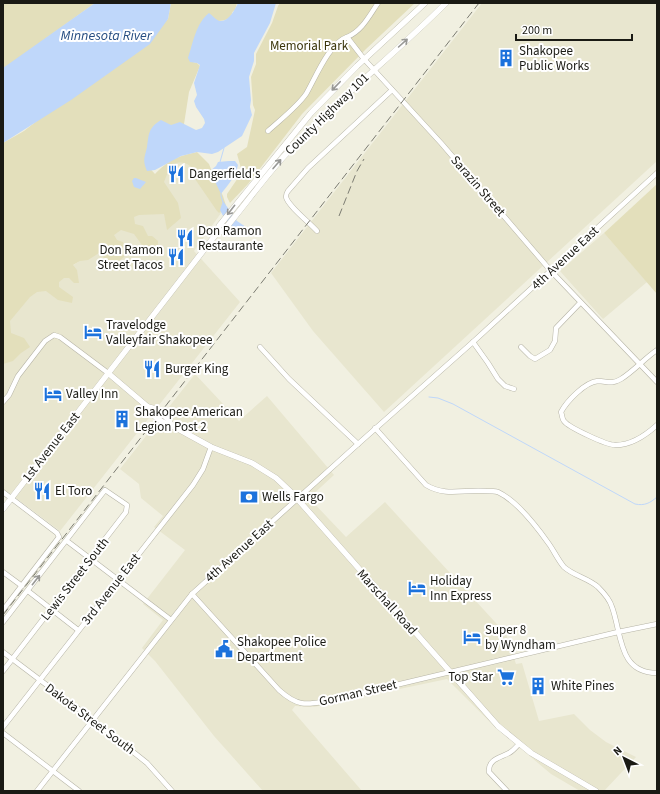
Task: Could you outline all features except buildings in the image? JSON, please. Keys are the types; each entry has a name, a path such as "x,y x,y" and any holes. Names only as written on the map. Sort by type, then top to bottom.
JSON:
{"main road":[{"path":"218,233 219,226 241,202 311,113 364,59 425,3"},
{"name":"County Highway 101","path":"218,233 224,230 227,226 241,202 288,152 446,3"},
{"name":"1st Avenue East","path":"3,508 218,233"},
{"name":"Marschall Road","path":"108,374 166,424 171,425 211,447 253,464 276,478 297,499 498,726 531,753 596,791"}],"street":[{"path":"268,131 303,98 320,66 339,42 363,26 378,3"},
{"name":"Sarazin Street","path":"347,37 364,59 375,69 551,271 657,382"},
{"path":"317,230 290,205 286,195 308,168 392,90"},
{"name":"4th Avenue East","path":"37,791 192,594 375,428 473,342 657,173"},
{"path":"522,347 535,359 550,350 555,341 556,328 580,303"},
{"name":"Marschall Road","path":"3,402 9,395 18,376 45,341 54,335 60,337 108,374"},
{"path":"473,342 504,386 514,389"},
{"path":"260,347 289,379 358,444"},
{"path":"657,350 621,379 611,383 599,381 589,383 565,404 561,412 564,421 573,428 597,440 615,446 634,441 657,426"},
{"path":"375,428 426,485 434,490 446,492 479,490 497,492 514,503 537,528 564,567 598,588 607,598 612,605 625,655 631,663 638,669 649,673 657,673"},
{"name":"3rd Avenue East","path":"3,726 193,484 202,469 211,447"},
{"name":"Lewis Street South","path":"3,671 126,512 127,505 105,490 67,541"},
{"path":"3,492 56,533 59,537 3,610"},
{"path":"3,622 67,541 171,620"},
{"path":"3,572 22,586"},
{"path":"28,591 78,630"},
{"name":"Gorman Street","path":"192,594 279,690 289,699 308,704 320,703 657,624"},
{"name":"Dakota Street South","path":"3,652 147,763 172,791"},
{"path":"3,733 79,791"},
{"path":"507,791 488,772 488,769 491,763 498,756 510,753 520,744"}],"shaded area":[{"path":"482,3 657,3 657,161 384,412 313,331 271,273"},
{"path":"193,153 214,177 226,206 194,251 240,302 60,531 8,492 3,498 3,361 9,307 106,244 161,168"},
{"path":"604,233 647,282 603,319 560,271"},
{"path":"195,374 239,421 267,396 334,475 309,498 346,537 385,502 506,634 516,664 522,663 539,721 574,714 590,730 606,742 636,757 605,790 580,791 551,774 493,725 447,679 314,707 295,706 292,710 362,791 263,791 214,736 155,661 142,648 163,620 143,604 185,550 154,527 163,516 141,498 139,484 120,469"}],"green space":[{"path":"3,3 95,3 31,49 3,97"},
{"path":"171,3 237,3 235,10 230,17 218,21 193,62 200,66 189,92 184,124 145,163 155,174 174,159 197,152 209,164 226,206 219,213 217,211 195,179 195,170 192,167 184,163 171,164 164,182 178,203 181,218 167,230 164,214 139,215 134,217 135,224 143,226 148,236 152,236 158,241 158,246 153,252 142,245 134,234 121,230 114,235 117,240 123,242 127,250 124,257 115,264 107,262 103,257 107,248 88,260 80,261 73,265 77,270 79,283 74,283 69,278 64,278 59,282 59,287 73,297 72,303 58,300 46,291 37,292 30,297 10,321 11,333 24,338 30,347 13,361 3,364 3,143 24,131 168,19"},
{"name":"Memorial Park","path":"280,3 415,3 366,49 302,114 248,184 230,203 227,194 242,172 237,154 247,147 255,110 253,105 251,77 256,64 256,54 272,23"},
{"path":"657,184 657,294 604,233"}],"water":[{"name":"Minnesota River","path":"95,3 171,3 168,19 150,44 71,100 3,143 3,68"},
{"path":"238,3 276,3 270,23 254,53 254,61 249,77 251,100 250,107 252,115 242,136 218,152 212,154 197,152 181,156 155,170 147,171 144,159 149,135 151,129 157,123 161,120 171,125 180,122 196,130 202,128 205,123 194,101 197,95 194,83 200,65 190,62 188,58 198,28 205,17 209,13 217,20 223,21 231,15"},
{"path":"235,161 238,165 234,177 221,194 210,171 218,162"},
{"path":"134,178 146,182 140,189 134,187 132,181"},
{"path":"223,201 237,221 252,231 252,237 237,230 229,223 220,210"}],"waterway":[{"path":"220,162 224,148"},
{"path":"221,194 223,202"},
{"path":"252,232 258,234"},
{"path":"429,397 438,398 453,404 635,504 647,504 657,497"}],"railway":[{"path":"3,615 479,3"},
{"path":"339,216 357,171 364,159"}],"place":[{"name":"Shakopee Public Works","path":"506,58"},
{"name":"Dangerfield's","path":"176,174"},
{"name":"Don Ramon Restaurante","path":"185,238"},
{"name":"Don Ramon Street Tacos","path":"176,257"},
{"name":"Travelodge Valleyfair Shakopee","path":"93,332"},
{"name":"Burger King","path":"152,369"},
{"name":"Valley Inn","path":"53,394"},
{"name":"Shakopee American Legion Post 2","path":"122,419"},
{"name":"El Toro","path":"42,491"},
{"name":"Wells Fargo","path":"249,497"},
{"name":"Holiday Inn Express","path":"417,588"},
{"name":"Super 8 by Wyndham","path":"472,637"},
{"name":"Shakopee Police Department","path":"224,649"},
{"name":"Top Star","path":"506,677"},
{"name":"White Pines","path":"538,686"}]}
